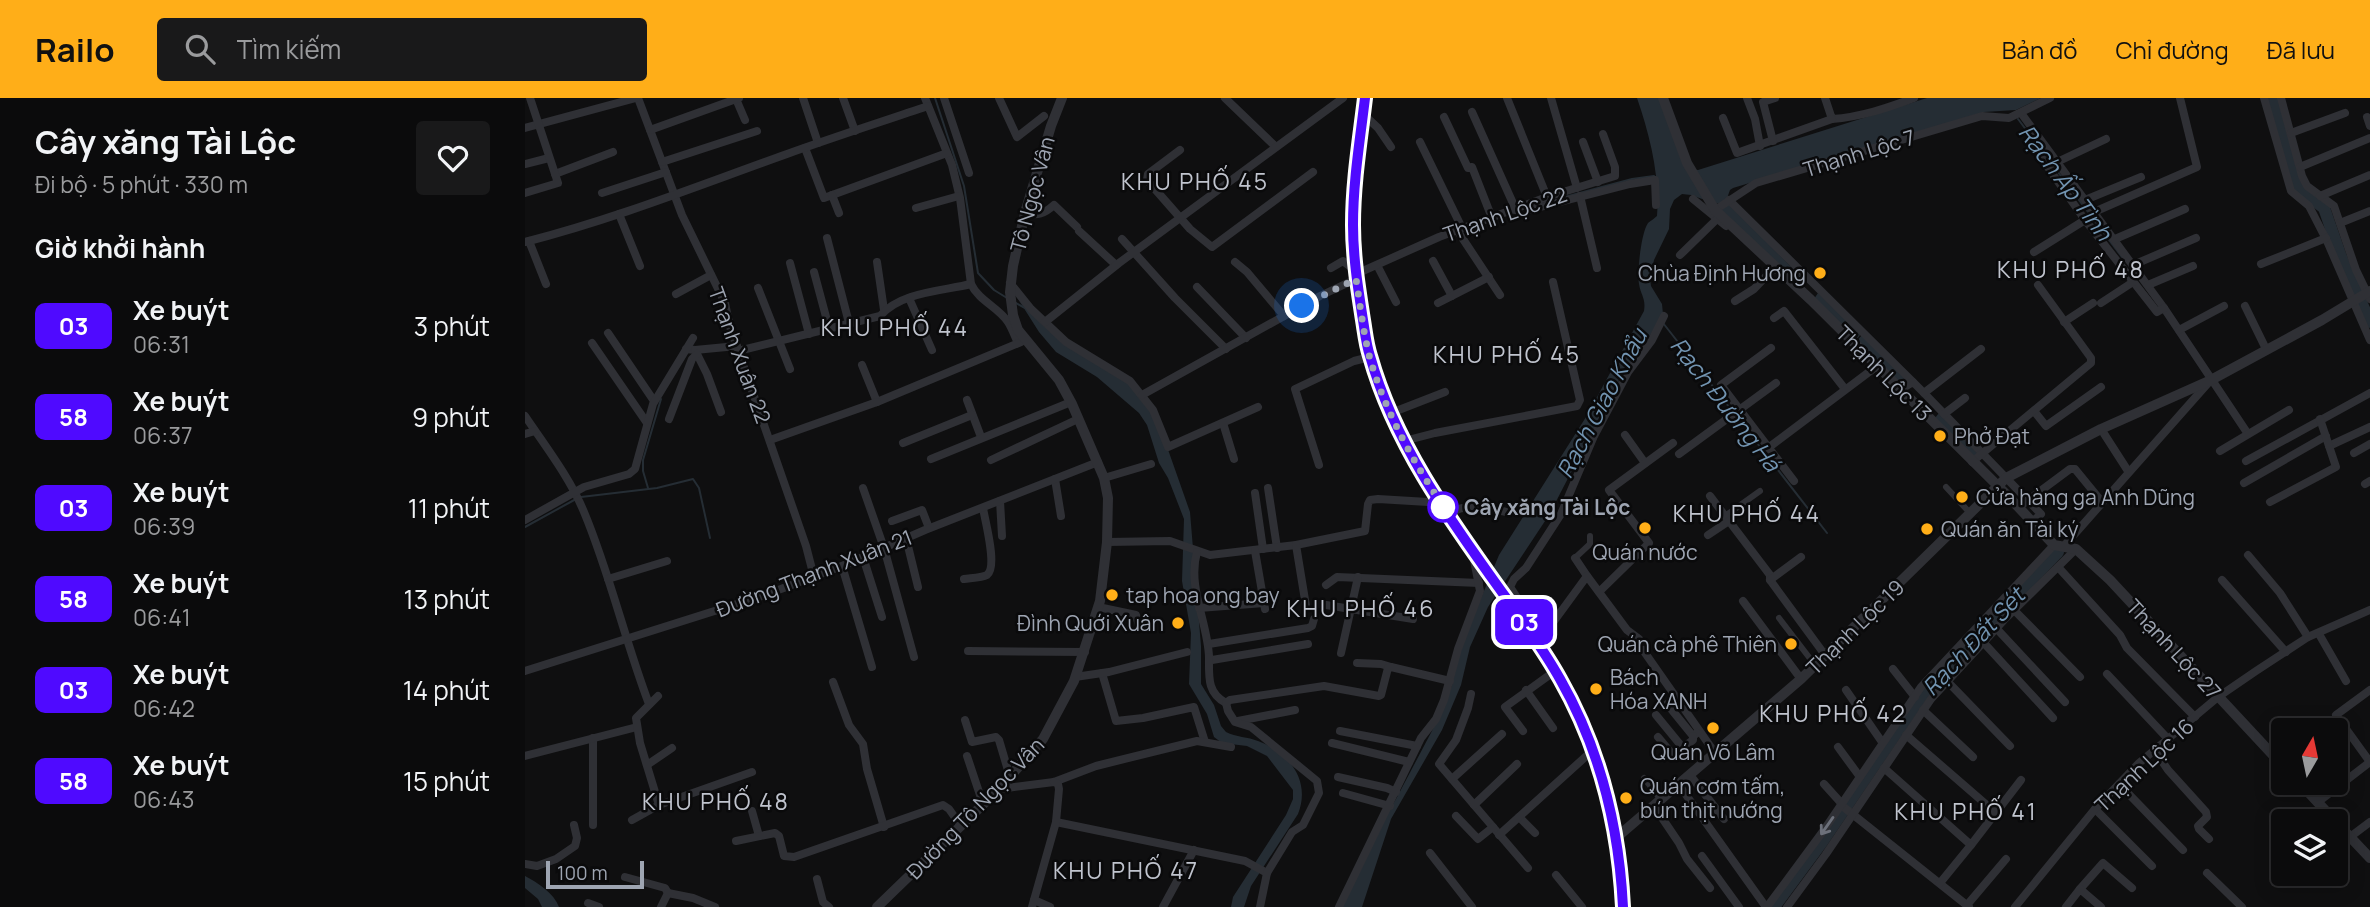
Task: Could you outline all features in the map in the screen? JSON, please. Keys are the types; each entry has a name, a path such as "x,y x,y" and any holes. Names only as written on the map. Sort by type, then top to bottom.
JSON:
{"main road":[{"path":"1365,98 1353,226 1356,275 1370,357 1404,441 1436,497 1538,643 1580,718 1601,774 1616,838 1623,907"}],"street":[{"path":"525,192 558,183 530,98"},
{"path":"525,128 637,98"},
{"name":"Thạnh Xuân 22","path":"637,98 675,195 725,303 814,577"},
{"path":"650,130 738,98 745,120"},
{"path":"803,98 818,143"},
{"path":"843,98 855,131"},
{"path":"944,98 969,173"},
{"path":"999,98 1017,137 1044,116"},
{"name":"Tô Ngọc Vân","path":"1013,315 1010,288 1025,213 1062,98"},
{"path":"1225,98 1276,147"},
{"path":"1045,322 1116,265 1343,98"},
{"path":"1507,98 1548,197"},
{"path":"1551,98 1579,192 1597,268"},
{"name":"Thạnh Lộc 13","path":"1663,98 1687,163 1714,211 1855,344 1972,462 2001,482 2023,504 2032,522 2059,545"},
{"path":"1747,98 1755,119 1760,146"},
{"path":"1773,141 1763,102 1775,98"},
{"path":"1825,98 1832,119"},
{"path":"1723,118 1737,153 1832,119 1849,118 1914,98"},
{"name":"Thạnh Lộc 7","path":"1680,255 1714,211 1756,184 1982,117 2015,115 2050,98"},
{"path":"2094,212 2197,167 2180,98"},
{"path":"2264,98 2291,191 2309,206 2326,238 2370,340"},
{"path":"2281,98 2308,186 2333,206 2356,270 2369,294"},
{"path":"546,285 527,241 675,195 855,131 927,102 952,165 971,284 1007,321 1022,342 877,402 770,440"},
{"path":"1472,112 1516,210"},
{"path":"2291,133 2345,113"},
{"path":"1363,114 1378,128 1391,147"},
{"path":"2015,115 2057,162 2115,239 2248,433"},
{"path":"1444,117 1468,168 1472,167 1493,219"},
{"path":"2367,117 2370,126"},
{"path":"662,162 757,131"},
{"path":"1583,142 1598,182 1615,176 1603,134"},
{"path":"2300,167 2370,138"},
{"path":"2057,162 2106,139"},
{"path":"1420,142 1459,229 1500,295"},
{"path":"805,148 828,197 839,213"},
{"path":"1180,150 1147,177 1190,229 1212,247 1313,172"},
{"path":"555,174 613,152"},
{"path":"828,197 947,153"},
{"path":"2040,156 2085,220 2157,312 2164,308"},
{"path":"525,164 549,158"},
{"path":"601,193 666,172"},
{"path":"2321,196 2370,175"},
{"path":"2085,200 2141,177"},
{"name":"Thạnh Lộc 22","path":"1493,219 1548,197 1655,180 1656,205"},
{"name":"Thạnh Lộc 22","path":"1142,395 1377,265 1459,229 1579,192 1598,182"},
{"path":"916,208 959,196"},
{"path":"1693,199 1714,211"},
{"path":"1729,200 1982,453 2001,482"},
{"path":"1025,213 1037,215 1054,205 1116,265"},
{"path":"2115,239 2185,209"},
{"path":"2340,223 2370,211"},
{"path":"619,214 640,266"},
{"path":"2034,253 2085,220"},
{"path":"827,237 849,323"},
{"path":"2133,265 2196,238"},
{"path":"2261,264 2326,238"},
{"path":"1122,239 1226,349"},
{"path":"877,261 884,310"},
{"path":"1235,261 1284,316"},
{"path":"1331,268 1343,261 1356,275"},
{"path":"1433,261 1452,296"},
{"path":"790,263 809,334"},
{"path":"1377,265 1396,302"},
{"path":"1735,301 1754,289 1775,267"},
{"path":"2148,285 2193,267"},
{"path":"814,272 829,328"},
{"path":"676,294 711,275"},
{"path":"1438,303 1489,277"},
{"path":"1404,441 1577,406 1580,400 1553,282"},
{"path":"2064,322 2133,282"},
{"path":"525,520 635,469 654,401 693,351 738,349 780,341 880,316 889,305 971,284"},
{"path":"1972,462 2091,362 2091,358 2038,285"},
{"path":"1197,287 1246,338"},
{"path":"758,288 790,369"},
{"path":"1010,288 1066,342 1131,381 1158,420 1168,447 1258,407"},
{"name":"Thạnh Lộc 19","path":"1616,838 1801,679 2001,482 2101,429 2211,380 2369,294"},
{"path":"909,298 932,350"},
{"path":"2179,330 2224,306"},
{"path":"2245,306 2266,349"},
{"path":"1774,318 1784,311 1845,389"},
{"name":"Đường Tô Ngọc Vân","path":"877,907 999,789 1043,739 1075,677 1098,607 1107,542 1108,498 1104,478 1059,380 1022,342 1013,315"},
{"path":"1538,643 1538,629 1510,587 1511,583 1526,568 1562,514 1594,436 1627,372 1653,340 1664,316"},
{"path":"608,333 654,401"},
{"path":"1855,344 1862,333"},
{"path":"669,419 692,359 693,338"},
{"path":"592,343 647,423"},
{"path":"1771,348 1721,385 1734,413 1768,448 1794,481"},
{"path":"1924,393 1980,349"},
{"path":"693,351 721,412"},
{"path":"1319,465 1295,389 1354,361 1370,357"},
{"path":"862,365 877,402"},
{"path":"1768,448 1877,366"},
{"path":"1679,785 1767,907 1842,805 1921,687 2102,502 2211,380"},
{"path":"1901,389 1913,382"},
{"path":"1679,454 1776,383"},
{"path":"2034,411 2046,426 2101,387"},
{"path":"1391,413 1445,392"},
{"path":"2246,461 2370,393"},
{"path":"1932,421 1965,398"},
{"path":"967,400 981,437"},
{"path":"931,459 1071,402"},
{"path":"2220,451 2290,410"},
{"path":"903,443 972,415"},
{"path":"525,416 576,496 608,579 649,704"},
{"path":"991,460 1078,419"},
{"path":"2270,502 2336,467 2320,419"},
{"path":"1223,423 1234,459"},
{"path":"2329,446 2370,427"},
{"path":"2101,429 2128,471"},
{"path":"525,434 535,431"},
{"path":"1625,435 1645,463"},
{"path":"2244,483 2326,436"},
{"path":"1599,592 1649,543 1609,490 1673,443"},
{"path":"2354,453 2370,444"},
{"name":"Đường Thạnh Xuân 21","path":"525,671 765,595 1098,462"},
{"path":"1104,478 1151,464"},
{"path":"2023,504 2070,469 2075,469 2102,502"},
{"path":"1055,479 1061,516"},
{"path":"1946,487 1970,513"},
{"path":"863,488 884,548 914,657"},
{"path":"1268,488 1277,548"},
{"path":"1708,535 1760,491"},
{"path":"1199,608 1264,606 1255,493"},
{"path":"1710,496 1770,575 1770,580 1825,655"},
{"path":"1107,542 1170,541 1210,555 1277,548 1365,531 1370,500 1428,502 1436,497"},
{"path":"1000,501 1002,537"},
{"path":"1449,515 1456,509 1474,507 1506,512"},
{"path":"964,579 985,575 990,570 992,553 988,544 983,508"},
{"path":"892,521 922,510 929,528"},
{"path":"1590,536 1590,544 1575,558 1629,632 1639,639"},
{"path":"906,538 918,587"},
{"path":"1296,545 1306,606"},
{"name":"Thạnh Lộc 27","path":"2059,545 2076,549 2110,580 2271,750"},
{"path":"1787,907 1923,710 1996,628 2076,549"},
{"path":"1195,551 1194,572 1199,608 1209,644 1209,678 1216,698 1226,703 1235,722 1251,727 1317,781 1319,793 1303,825 1292,832 1266,872 1260,907"},
{"path":"1339,907 1417,746 1436,719 1480,590 1474,552"},
{"path":"2248,555 2280,593 2308,637"},
{"path":"863,557 882,617"},
{"path":"1770,580 1801,557"},
{"path":"608,579 667,561"},
{"path":"842,566 872,667"},
{"path":"2058,567 2120,635 2127,648 2195,717"},
{"path":"1538,643 1587,576"},
{"path":"1326,585 1337,577 1479,583"},
{"path":"1341,653 1357,577"},
{"path":"2222,580 2286,652"},
{"path":"1743,601 1801,679"},
{"path":"1320,604 1413,619"},
{"path":"1098,607 1136,615 1139,626"},
{"path":"2014,610 2080,677"},
{"name":"Thạnh Lộc 16","path":"2015,907 2095,809 2139,763 2218,697 2308,637 2370,610"},
{"path":"1779,618 1815,665"},
{"path":"1209,644 1308,628 1312,626 1314,619"},
{"path":"1996,628 2065,702"},
{"path":"2319,634 2346,681"},
{"path":"1983,642 2053,718"},
{"path":"1209,657 1212,660 1308,644"},
{"path":"1643,650 1696,734"},
{"path":"968,651 1085,652"},
{"path":"1075,677 1103,673 1187,652"},
{"path":"1357,663 1381,664 1450,681"},
{"path":"1226,703 1230,700 1324,686 1379,696 1388,668 1391,667"},
{"path":"1893,669 1915,697"},
{"path":"1523,731 1505,707 1555,671"},
{"path":"1103,673 1116,721 1194,707 1205,742"},
{"path":"2107,674 2169,740"},
{"path":"1947,681 2010,747"},
{"path":"834,682 849,725 863,744 867,769 884,827"},
{"path":"1526,690 1553,728"},
{"path":"1846,690 1882,742"},
{"path":"2318,802 2370,762 2336,715 2370,690"},
{"path":"1471,694 1456,740 1439,764 1528,868"},
{"path":"658,696 636,718 659,805"},
{"path":"1667,704 1715,753"},
{"path":"1235,722 1295,710"},
{"path":"1923,710 1973,757"},
{"path":"1656,715 1683,748"},
{"path":"965,720 972,742 990,736 999,740 1010,777"},
{"path":"525,756 637,727"},
{"path":"1340,731 1417,746"},
{"path":"1452,779 1502,734"},
{"path":"1658,737 1672,754 1693,740 1696,734"},
{"path":"1906,735 1996,813"},
{"path":"593,738 593,825"},
{"path":"999,789 1054,782 1096,766 1197,741 1231,747"},
{"path":"1332,743 1409,762"},
{"path":"1838,747 1860,777"},
{"path":"647,765 672,748"},
{"path":"1499,835 1593,750"},
{"path":"2155,751 2168,770 2206,812 2207,817 2198,826 2209,839"},
{"path":"967,756 983,804"},
{"path":"1474,805 1517,764"},
{"path":"1884,768 1971,845"},
{"path":"632,820 659,805 752,772"},
{"path":"1690,775 1724,819"},
{"path":"1338,776 1396,792"},
{"path":"1644,778 1687,859 1710,888"},
{"path":"1940,883 2021,780"},
{"path":"1050,907 1033,904 1056,822 1059,789 1054,782"},
{"path":"2119,783 2183,850"},
{"path":"1824,784 1842,805 1968,906 2006,859"},
{"path":"1343,793 1389,806"},
{"path":"2311,795 2325,809"},
{"path":"736,841 775,833 779,836 784,856 788,858 943,806 949,809 961,826"},
{"path":"2095,809 2152,866"},
{"path":"752,811 759,836"},
{"path":"1456,816 1478,839 1493,827"},
{"path":"1519,817 1535,832"},
{"path":"1056,822 1250,863 1266,872"},
{"path":"2350,837 2370,822"},
{"path":"525,864 537,866 572,848 577,838 574,825"},
{"path":"2348,835 2370,858"},
{"path":"1163,907 1194,850"},
{"path":"1430,853 1472,907"},
{"path":"1702,856 1739,907"},
{"path":"2066,907 2103,863 2132,887"},
{"path":"2207,873 2242,907"},
{"path":"1556,875 1583,907"},
{"path":"625,877 665,888 668,893 693,898 715,907"},
{"path":"817,879 823,902 829,907"},
{"path":"2080,889 2101,907"},
{"path":"661,907 668,893"},
{"path":"1952,907 1959,899"},
{"path":"588,903 599,907"}],"water":[{"name":"Rạch Giao Khẩu","path":"1637,98 1660,98 1688,169 1698,170 1927,98 2041,98 2016,110 1984,112 1733,188 1726,201 1716,204 1682,194 1674,200 1670,209 1669,229 1654,260 1650,279 1651,286 1662,304 1663,314 1644,346 1624,370 1549,515 1488,607 1470,647 1461,685 1442,730 1391,819 1362,907 1340,907 1374,834 1396,799 1443,710 1452,685 1456,658 1499,555 1586,417 1644,311 1639,278 1640,253 1648,223 1657,216 1658,201 1653,156"},
{"path":"1729,203 1801,277 1797,283 1719,209"},
{"path":"1013,291 1049,331 1123,378 1145,399 1165,441 1190,512 1201,646 1201,684 1226,732 1254,740 1280,753 1295,770 1299,780 1302,790 1298,814 1251,886 1244,907 1231,907 1233,897 1286,815 1293,799 1293,790 1267,756 1247,746 1222,743 1214,737 1207,714 1189,684 1191,633 1182,581 1184,519 1168,478 1159,463 1147,425 1139,413 1097,377 1056,352 1039,332"},
{"path":"1818,293 1861,334 1856,340 1814,299"},
{"path":"1862,335 1910,381 1902,386 1857,341"},
{"path":"1939,413 1978,454 1973,457 1935,418"},
{"path":"525,876 549,893 559,907 542,907 538,899 525,888"}],"waterway":[{"path":"935,98 964,186 978,273 994,290 1007,298"},
{"path":"2273,98 2299,189 2324,208 2341,257 2370,322"},
{"name":"Rạch Ấp Tình","path":"2018,119 2122,257"},
{"path":"1561,198 1632,179 1654,176"},
{"path":"1014,302 1025,308"},
{"name":"Rạch Đường Há","path":"1663,323 1733,412"},
{"path":"648,488 643,460 661,399"},
{"name":"Rạch Đường Há","path":"1736,416 1827,533"},
{"path":"581,497 657,488 693,479 699,488 710,538"},
{"path":"525,527 576,499"},
{"name":"Rạch Đất Sét","path":"1774,907 1820,845 1925,691 2058,552"}],"bus line":[{"name":"03","path":"1365,98 1353,226 1356,279 1369,354 1395,422 1436,497 1538,643 1580,718 1596,757 1607,795 1618,848 1623,907"}],"place":[{"name":"Chùa Định Hương","path":"1820,273"},
{"name":"Phở Đạt","path":"1940,436"},
{"name":"Cửa hàng ga Anh Dũng","path":"1962,497"},
{"name":"Cây xăng Tài Lộc","path":"1443,507"},
{"name":"Quán nước","path":"1645,528"},
{"name":"Quán ăn Tài ký","path":"1927,529"},
{"name":"tap hoa ong bay","path":"1112,595"},
{"name":"Đình Quới Xuân","path":"1178,623"},
{"name":"Quán cà phê Thiên","path":"1791,644"},
{"name":"Bách Hóa XANH","path":"1596,689"},
{"name":"Quán Võ Lâm","path":"1713,728"},
{"name":"Quán cơm tấm, bún thịt nướng","path":"1626,798"}],"district":[{"name":"KHU PHỐ 45","path":"1195,181"},
{"name":"KHU PHỐ 48","path":"2071,269"},
{"name":"KHU PHỐ 44","path":"895,327"},
{"name":"KHU PHỐ 45","path":"1507,354"},
{"name":"KHU PHỐ 44","path":"1747,513"},
{"name":"KHU PHỐ 46","path":"1361,608"},
{"name":"KHU PHỐ 42","path":"1833,713"},
{"name":"KHU PHỐ 48","path":"716,801"},
{"name":"KHU PHỐ 41","path":"1966,811"},
{"name":"KHU PHỐ 47","path":"1126,870"}],"route":[{"path":"1302,306 1356,279 1369,354 1383,393 1404,441 1449,515 1443,507"}]}
